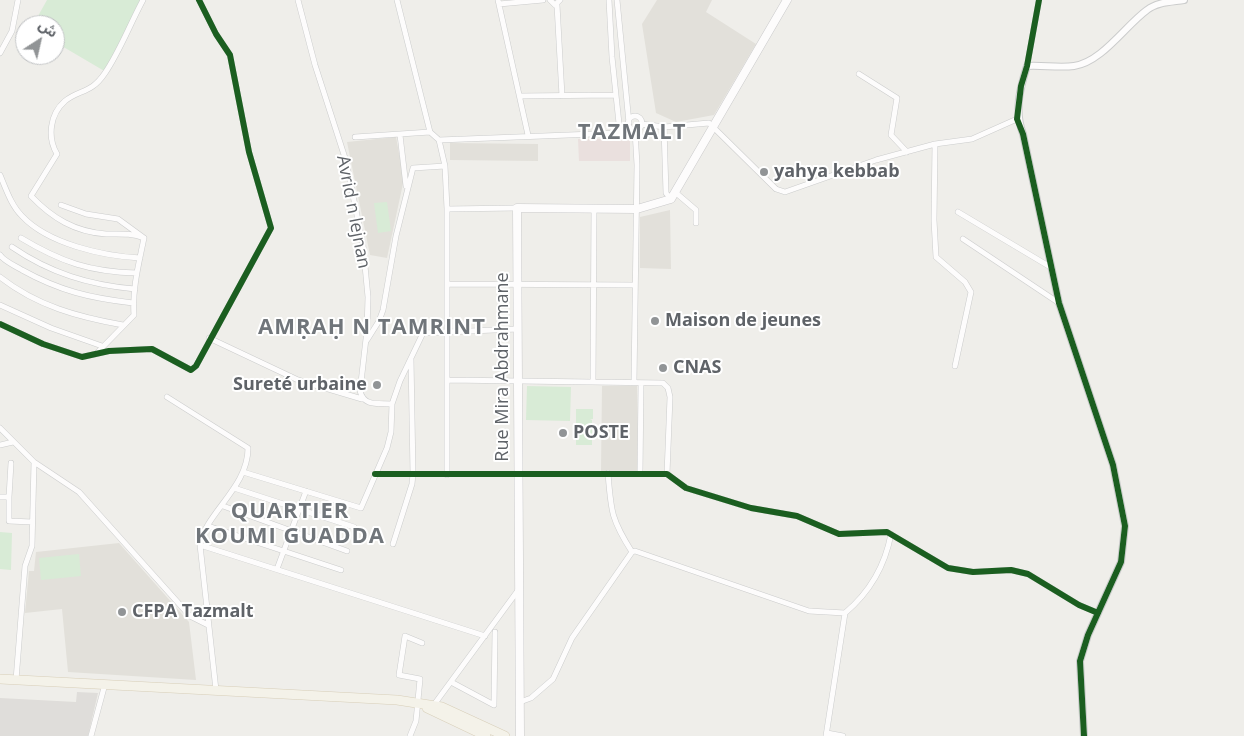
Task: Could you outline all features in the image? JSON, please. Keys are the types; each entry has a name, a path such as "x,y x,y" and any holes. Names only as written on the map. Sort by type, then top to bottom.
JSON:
{"main road":[{"path":"517,208 637,209 673,195 787,0"},
{"name":"Rue Mira Abdrahmane","path":"517,208 520,736"},
{"path":"0,679 397,700 442,707 505,736"},
{"path":"417,704 486,736"}],"street":[{"path":"0,53 12,31 18,0"},
{"path":"143,0 106,72 95,86 66,100 59,108 50,128 57,154 31,196 47,212 73,227 101,234 135,234 144,238"},
{"path":"0,324 67,353 82,357 109,351 152,349 191,370 196,366 209,338 271,228 249,152 230,55 216,34 199,0"},
{"name":"Avrid n lejnan","path":"298,0 315,66 346,161 363,245 368,297 366,341 360,391 362,399"},
{"path":"397,0 430,132 440,140 445,166 448,284 447,475"},
{"path":"528,135 499,2 543,0"},
{"path":"550,0 552,4 558,2 562,96"},
{"path":"609,0 615,95 620,133"},
{"path":"617,0 632,127 636,137 637,209 634,285 634,382"},
{"path":"1039,0 1027,66 1021,86 1017,119 1023,134 1059,303 1113,465 1125,526 1121,562 1088,635 1080,661 1084,736"},
{"path":"1027,66 1074,66 1112,44 1147,10 1158,4 1184,0"},
{"path":"859,74 897,98 890,135 907,152"},
{"path":"520,96 615,95"},
{"path":"632,127 631,118 636,117 640,119 642,124"},
{"path":"642,124 664,127 709,123 776,188 785,192 876,160 935,144 972,138 1017,119"},
{"path":"620,133 632,127 640,128 642,124"},
{"path":"664,127 666,193 673,195 696,210 696,223"},
{"path":"355,137 430,132"},
{"path":"440,140 528,135 620,133 636,137"},
{"path":"400,135 407,192"},
{"path":"935,144 934,220 936,257 966,282 971,292 955,366"},
{"path":"366,341 379,321 413,168 445,166"},
{"path":"0,175 14,205 29,222 62,241 85,249 104,255 140,258"},
{"path":"60,205 86,214 118,219 144,238"},
{"path":"447,209 517,208"},
{"path":"593,382 594,208"},
{"path":"958,212 1052,268"},
{"path":"21,238 71,264 108,273 137,273"},
{"path":"95,355 134,315 133,303 144,238"},
{"path":"963,240 1059,303"},
{"path":"12,247 41,264 76,280 97,285 135,289"},
{"path":"0,254 3,260 35,277 74,293 133,303"},
{"path":"0,277 15,289 56,309 124,324"},
{"path":"448,284 634,285"},
{"path":"0,305 51,328 102,346"},
{"path":"367,322 379,321"},
{"path":"243,472 361,508 387,448 391,432 392,404 411,356 423,333 518,329"},
{"path":"209,338 298,380 362,399 368,403 392,404"},
{"path":"393,544 413,474 411,356"},
{"path":"448,380 663,383 668,388 670,397 667,474"},
{"path":"640,473 641,383"},
{"path":"167,397 248,448 243,472 223,506 208,526 200,545 216,690"},
{"path":"0,428 34,462 78,492 190,616 208,625"},
{"path":"0,445 13,442"},
{"path":"16,680 26,566 32,546 34,462"},
{"path":"10,463 9,521 32,522"},
{"path":"608,473 612,512 616,528 632,552"},
{"path":"375,474 667,474 686,488 752,508 797,516 839,534 887,532 948,568 973,572 1011,570 1028,574 1079,605 1098,613"},
{"path":"234,488 354,527"},
{"path":"277,569 306,491"},
{"path":"0,497 9,498"},
{"path":"223,506 347,551"},
{"path":"208,526 341,570"},
{"path":"843,736 827,735 846,613 862,598 874,582 891,534"},
{"path":"200,545 485,636"},
{"path":"632,552 635,551 809,611 846,613"},
{"path":"520,702 531,698 553,679 572,638 632,552"},
{"path":"433,706 519,589"},
{"path":"451,682 494,705 495,632"},
{"path":"410,736 416,721 420,679 399,675 404,636 422,643"},
{"path":"91,736 105,684"}],"shaded area":[{"path":"657,0 712,0 706,12 756,44 714,115 676,122 656,113 642,24"},
{"path":"396,137 404,179 387,258 370,255 347,142"},
{"path":"578,139 630,139 630,161 579,161"},
{"path":"450,143 538,144 538,161 450,160"},
{"path":"670,210 671,269 640,268 640,217"},
{"path":"602,386 637,386 638,471 601,471"},
{"name":"CFPA Tazmalt","path":"119,543 189,622 196,680 68,672 62,609 25,613 29,571 34,571 36,552"},
{"path":"77,692 98,693 88,736 0,736 0,698 76,702"}],"green space":[{"path":"47,0 143,0 106,72 65,48 65,15 39,15"},
{"path":"387,202 391,231 378,233 374,203"},
{"path":"527,386 571,387 570,421 526,420"},
{"path":"576,409 593,409 593,419 590,419 592,420 592,445 576,445"},
{"path":"0,532 12,533 11,570 0,569"},
{"path":"79,554 81,576 41,580 39,558"}],"cycle path":[{"path":"0,324 43,344 82,357 109,351 152,349 191,370 196,366 271,228 249,152 230,55 216,34 199,0"},
{"path":"1039,0 1027,66 1021,86 1017,119 1023,134 1059,303 1113,465 1125,526 1121,562 1088,635 1080,661 1084,736"},
{"path":"375,474 667,474 686,488 751,508 797,516 839,534 887,532 948,568 973,572 1011,570 1028,574 1079,605 1098,613"}],"place":[{"name":"yahya kebbab","path":"764,172"},
{"name":"Maison de jeunes","path":"655,321"},
{"name":"CNAS","path":"663,368"},
{"name":"Sureté urbaine","path":"377,385"},
{"name":"POSTE","path":"563,433"},
{"name":"CFPA Tazmalt","path":"122,612"}],"district":[{"name":"TAZMALT","path":"632,133"},
{"name":"AMṚAḤ N TAMRINT","path":"372,328"},
{"name":"QUARTIER KOUMI GUADDA","path":"290,524"}]}
